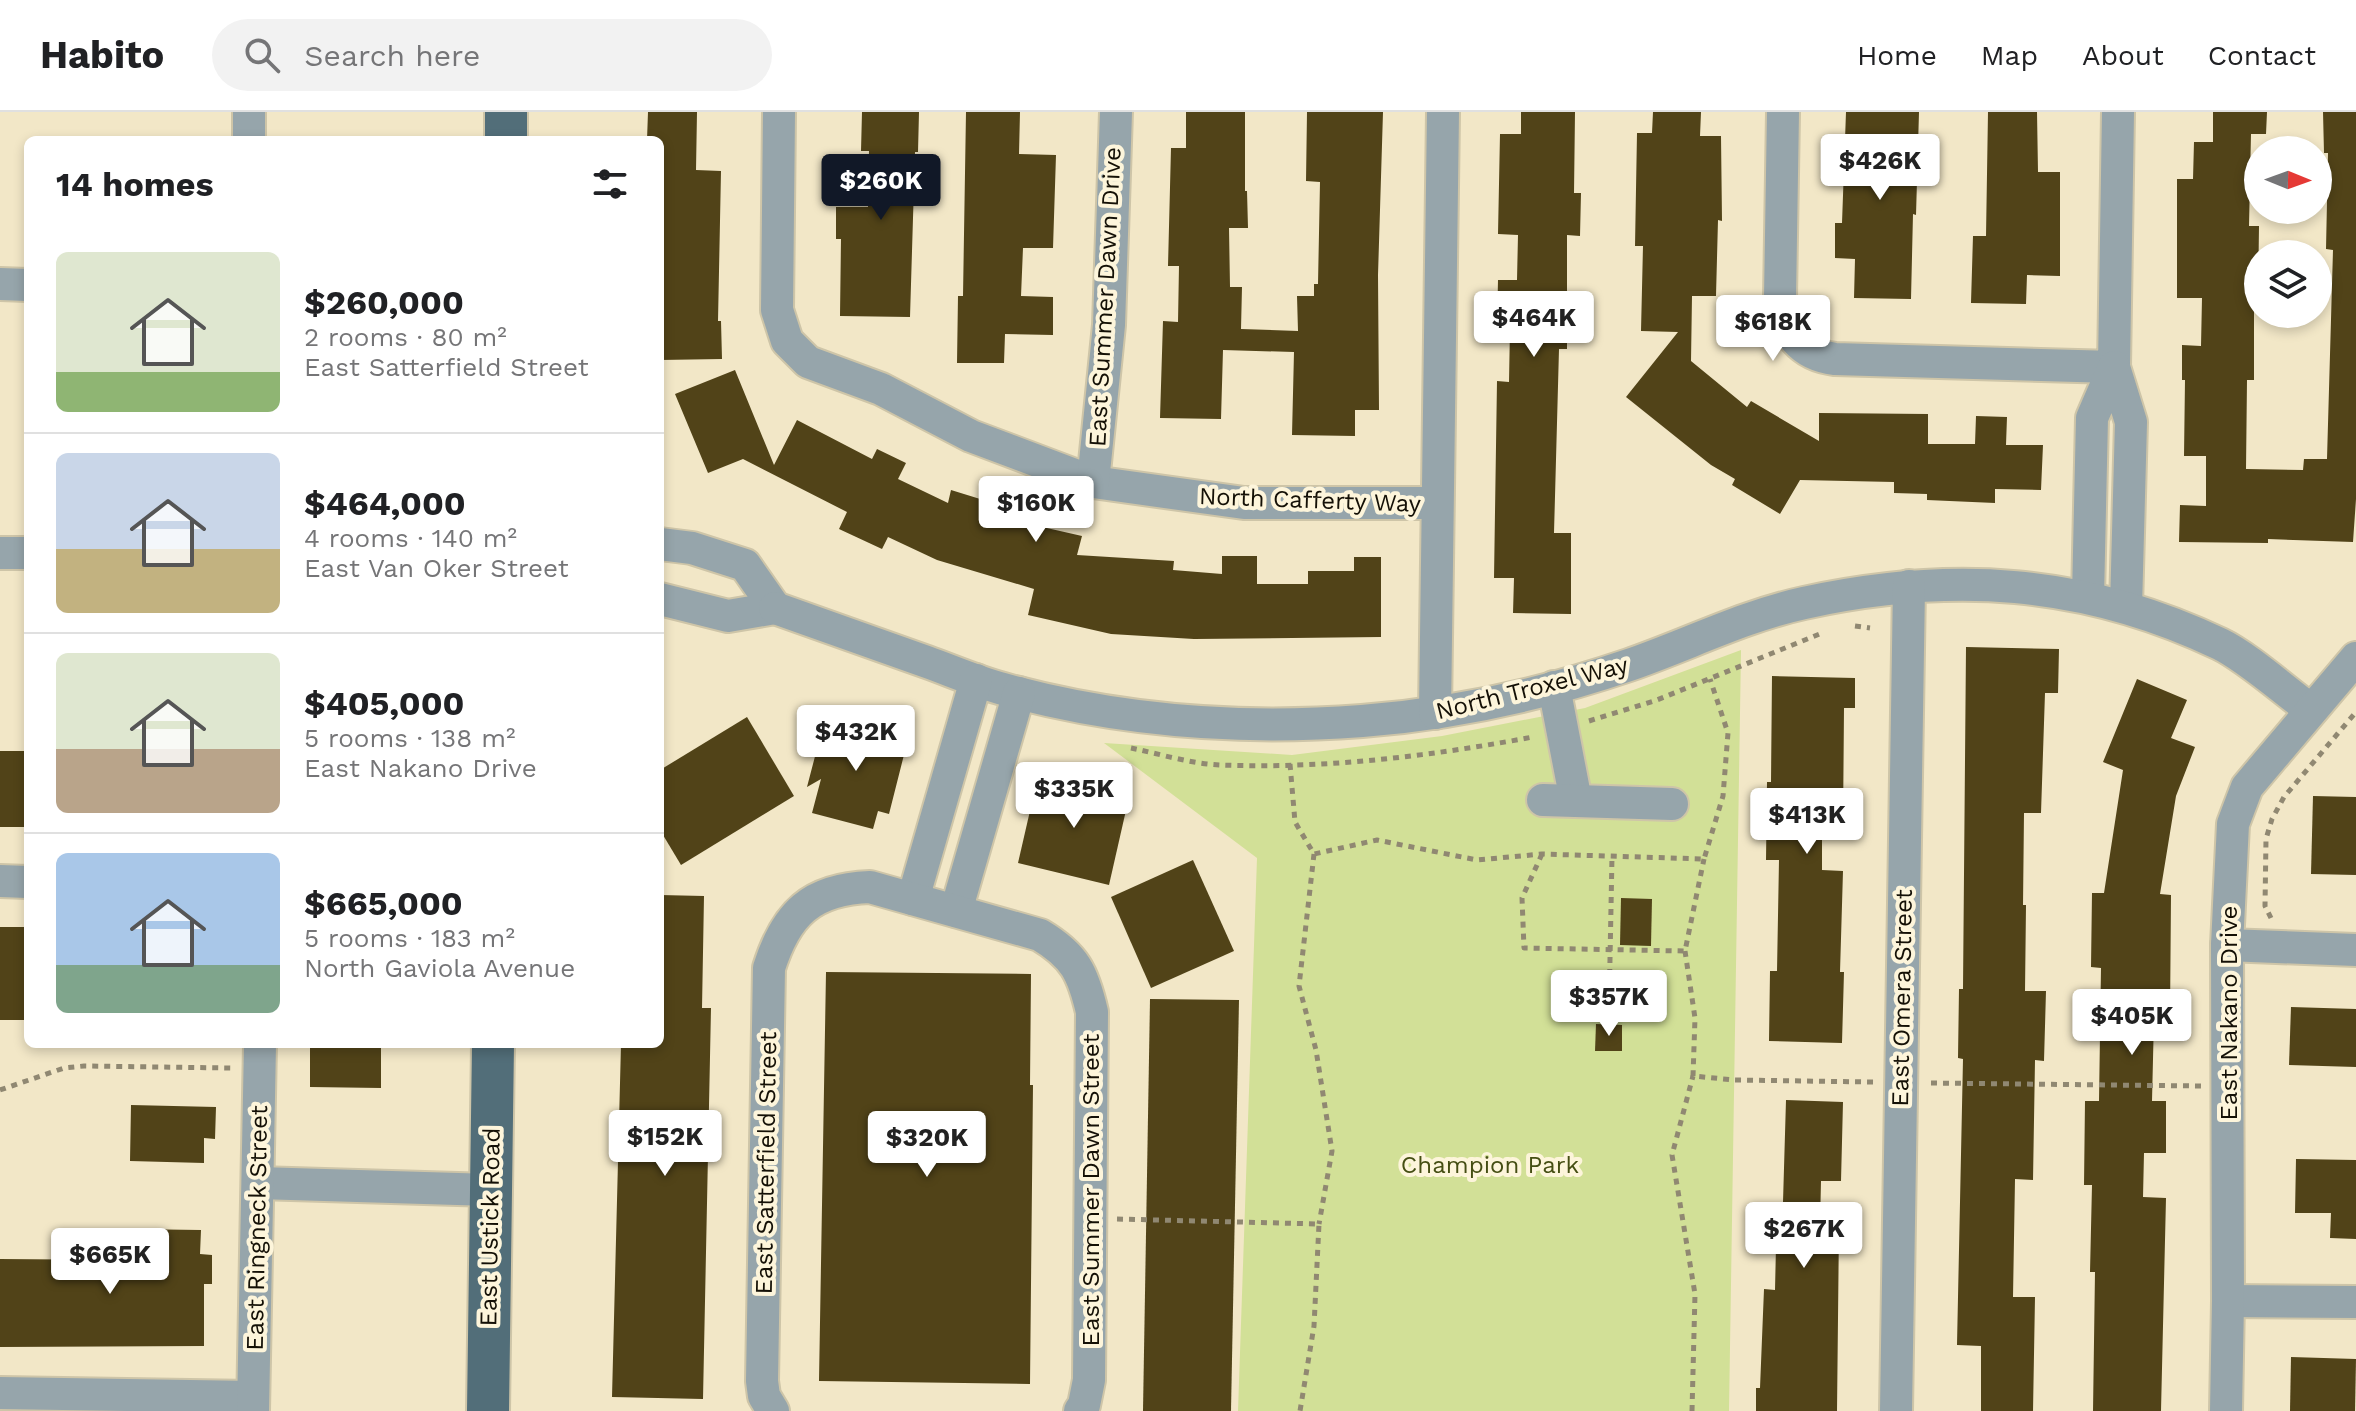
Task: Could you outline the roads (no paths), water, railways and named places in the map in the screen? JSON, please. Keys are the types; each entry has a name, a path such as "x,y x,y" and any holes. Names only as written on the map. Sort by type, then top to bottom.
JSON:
{"main road":[{"path":"506,112 506,136"},
{"name":"East Ustick Road","path":"488,1411 493,1048"}],"street":[{"path":"249,112 249,136"},
{"name":"North Cafferty Way","path":"779,112 777,310 787,341 808,362 881,389 971,436 1093,482 1244,503 1437,503"},
{"name":"East Summer Dawn Drive","path":"1093,482 1109,325 1116,112"},
{"path":"1435,713 1443,112"},
{"path":"1783,112 1781,315 1797,343 1811,353 1835,359 2114,367"},
{"path":"2118,112 2114,367 2131,422 2126,607"},
{"path":"0,284 24,285"},
{"path":"2088,597 2092,418 2114,367"},
{"path":"664,544 692,548 745,565 775,608"},
{"path":"0,553 24,553"},
{"name":"North Troxel Way","path":"664,600 728,616 775,608 1019,693 1112,713 1213,723 1361,721 1435,713 1554,687 1629,665 1727,627 1802,603 1909,586 2001,584 2055,590 2126,607 2223,645 2311,710"},
{"name":"East Omera Street","path":"1896,1411 1909,586"},
{"name":"East Nakano Drive","path":"2226,1411 2227,945 2233,824 2247,787 2356,658"},
{"path":"976,680 913,899 956,911 1019,693"},
{"path":"1554,687 1576,801"},
{"path":"1543,800 1672,804"},
{"path":"0,881 24,882"},
{"name":"East Satterfield Street","path":"773,1411 764,1396 762,1381 769,968 777,943 791,918 820,897 846,888 870,887 913,899"},
{"name":"East Summer Dawn Street","path":"956,911 1040,935 1064,950 1080,970 1092,1012 1089,1380 1080,1411"},
{"path":"2227,945 2356,950"},
{"name":"East Ringneck Street","path":"253,1404 260,1056"},
{"path":"258,1183 491,1190"},
{"path":"2228,1301 2356,1302"},
{"path":"0,1393 253,1404"}],"park label":[{"name":"Champion Park","path":"1490,1165"}]}
